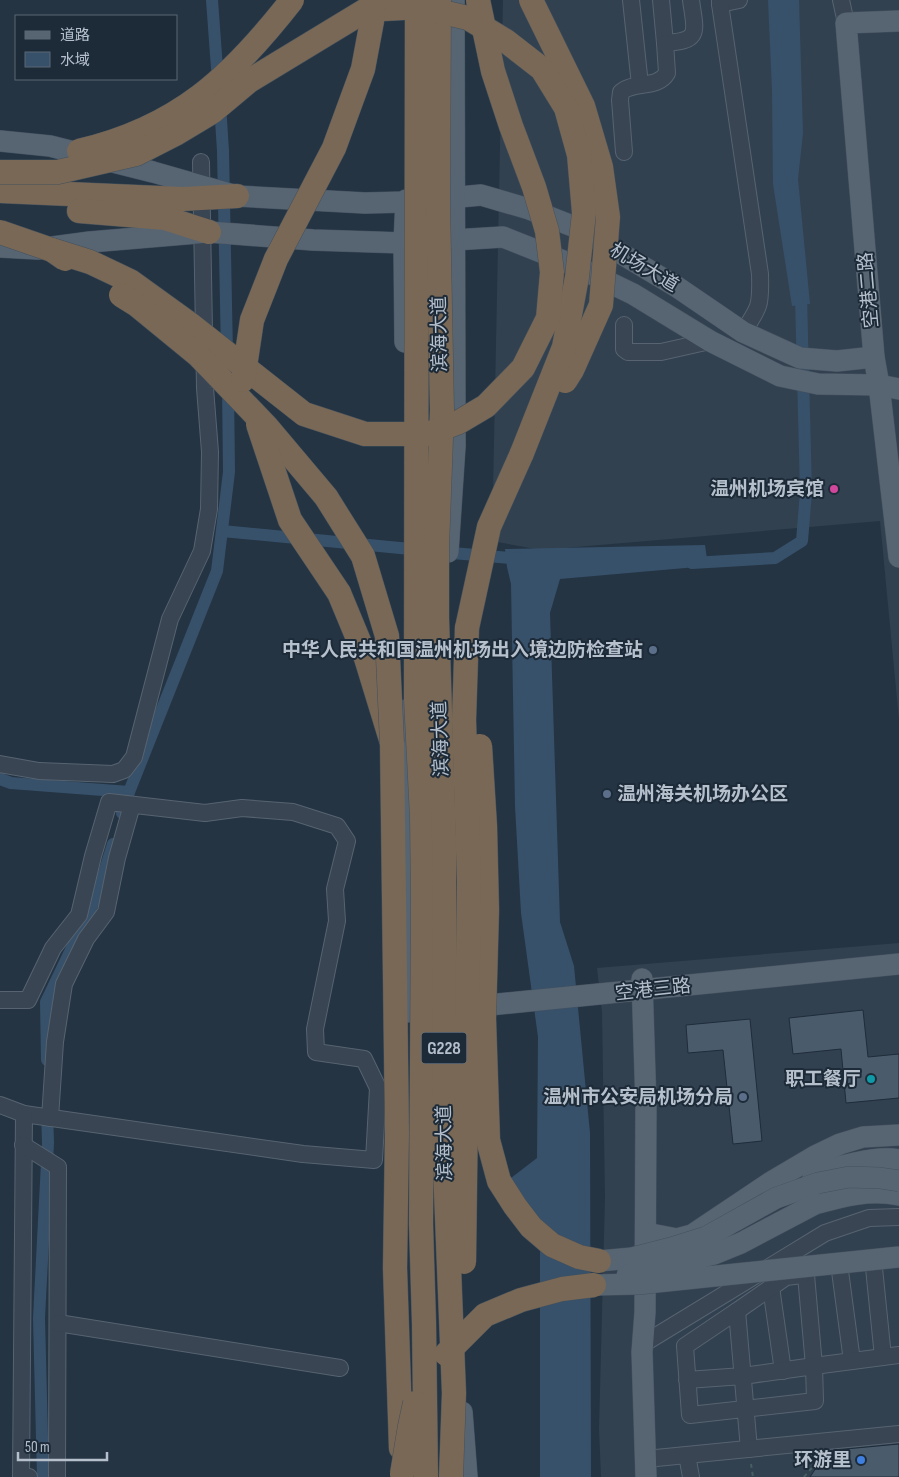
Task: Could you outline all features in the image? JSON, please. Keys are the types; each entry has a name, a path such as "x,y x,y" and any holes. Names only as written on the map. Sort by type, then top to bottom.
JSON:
{"highway":[{"path":"0,171 100,146 162,122 191,104 218,83 267,33 292,0"},
{"path":"374,0 363,69 334,148 276,259 252,320 243,380 290,520 339,593 366,658 392,743"},
{"name":"滨海大道","path":"417,0 416,699 422,817 420,1205 426,1477"},
{"name":"滨海大道","path":"439,0 439,270 442,410 437,548 444,838 445,1167 454,1393 450,1477"},
{"path":"0,232 90,262 130,281 191,325 304,414 365,434 428,434 459,422 486,406 523,368 548,318 552,272 548,231 493,71 478,0"},
{"path":"522,453 572,370 601,305 608,217 601,167 583,106 531,0"},
{"path":"0,171 58,172 136,154 212,112 249,82 366,10 421,7 468,18 506,40 542,69 566,108 579,155 584,214 577,277 564,347 522,453 489,527 467,628 464,720 469,882 464,1123 464,1304 454,1393"},
{"path":"0,191 140,207 165,218 219,233"},
{"path":"0,207 82,211 140,207 227,195"},
{"path":"52,250 137,305 198,356 267,427 326,497 363,556 388,636 392,743 397,1133 395,1268 403,1476"},
{"path":"467,628 476,698 485,826 484,1019 488,1140 499,1182 531,1227 552,1244 579,1258 599,1261"},
{"path":"403,1476 410,1426 417,1395 446,1353 485,1316 521,1300 562,1290 594,1285"}],"main road":[{"path":"403,1476 407,1005 404,243 407,0"},
{"path":"454,0 455,446 447,568 462,1411 467,1477"},
{"path":"846,23 899,21"},
{"name":"空港二路","path":"846,23 874,357 889,387 899,556"},
{"name":"机场大道","path":"0,141 50,146 153,172 227,195 365,204 481,195 529,209 580,229 677,286 743,332 800,358 837,361 874,357"},
{"name":"机场大道","path":"0,247 38,249 90,242 219,233 314,240 404,243 503,237 571,264 633,294 710,340 780,376 818,384 889,387"},
{"name":"空港三路","path":"643,985 899,952"},
{"name":"空港三路","path":"407,1005 899,964"},
{"path":"643,985 646,1106 646,1233 639,1260 646,1468"},
{"path":"646,1233 677,1239 692,1235 771,1182 815,1156 840,1144 862,1137 899,1135"},
{"path":"599,1261 673,1260 713,1246 816,1176 852,1164 876,1159 899,1160"},
{"path":"639,1260 706,1237 776,1198 818,1182 849,1177 899,1181"},
{"path":"639,1260 699,1252 815,1204 839,1197 882,1192 899,1195"},
{"path":"594,1285 630,1274 714,1254 741,1243 815,1204"},
{"path":"594,1285 658,1282 899,1257"}],"street":[{"path":"631,0 640,85"},
{"path":"624,152 620,95 624,89 654,83 665,76 666,73 661,0"},
{"path":"665,43 682,42 693,35 695,30 691,0"},
{"path":"738,0 720,2 760,274 761,297 757,310 743,332"},
{"path":"841,0 846,23"},
{"path":"0,764 39,771 113,774 124,770 134,758 170,620 202,551 210,509 210,452 205,388 201,162"},
{"path":"624,325 623,344 628,352 661,352 710,340"},
{"path":"0,1000 28,1000 53,948 79,915 93,856 110,802 205,813 242,808 292,812 337,826 347,841 335,889 337,921 315,1029 316,1052 364,1059 378,1088 374,1160 303,1154 41,1117 0,1105"},
{"path":"29,1477 21,1476 23,1145 41,1117 64,984 86,939 106,912 128,804"},
{"path":"23,1145 58,1167 57,1477"},
{"path":"643,1344 825,1233 868,1218 899,1217"},
{"path":"806,1275 815,1401 690,1415 685,1346 786,1277 840,1271 899,1266"},
{"path":"687,1380 743,1376 891,1356 874,1268"},
{"path":"840,1271 852,1361"},
{"path":"772,1287 783,1370"},
{"path":"738,1311 749,1449"},
{"path":"58,1323 340,1368"},
{"path":"646,1468 687,1455 899,1434"},
{"path":"687,1455 691,1477"}],"path":[{"path":"804,1477 835,1440"}],"shaded area":[{"path":"503,0 899,0 899,720 880,521 541,550 492,541"},
{"path":"899,943 899,1477 601,1477 599,1429 605,1197 602,1012 597,968"}],"water":[{"path":"768,0 799,0 803,133 798,179 810,304 792,306 773,184 772,90"},
{"path":"705,545 708,566 560,579 550,613 560,922 574,966 590,1133 591,1477 540,1477 540,1220 520,1198 511,1178 537,1158 538,1037 521,913 515,806 511,584 505,549"}],"building":[{"path":"863,1010 868,1057 899,1054 899,1098 846,1103 841,1049 793,1054 789,1018"},
{"name":"温州市公安局机场分局","path":"750,1019 762,1141 733,1144 723,1050 688,1053 686,1025"},
{"name":"环游里","path":"899,1444 899,1477 810,1477 818,1465 835,1450"}],"waterway":[{"path":"212,0 218,82"},
{"path":"220,104 223,151 227,354"},
{"path":"692,563 775,558 802,541 806,492 801,297"},
{"path":"122,813 217,571 229,472 228,386"},
{"path":"222,531 421,550"},
{"path":"441,552 521,559"},
{"path":"0,779 11,783 129,792"},
{"path":"47,1060 46,1002 98,893 113,844"},
{"path":"43,1477 39,1318 48,1143 47,1110"}],"place":[{"name":"温州机场宾馆","path":"834,489"},
{"name":"中华人民共和国温州机场出入境边防检查站","path":"653,650"},
{"name":"温州海关机场办公区","path":"607,794"},
{"name":"职工餐厅","path":"871,1079"},
{"name":"温州市公安局机场分局","path":"743,1097"},
{"name":"环游里","path":"861,1460"}]}
